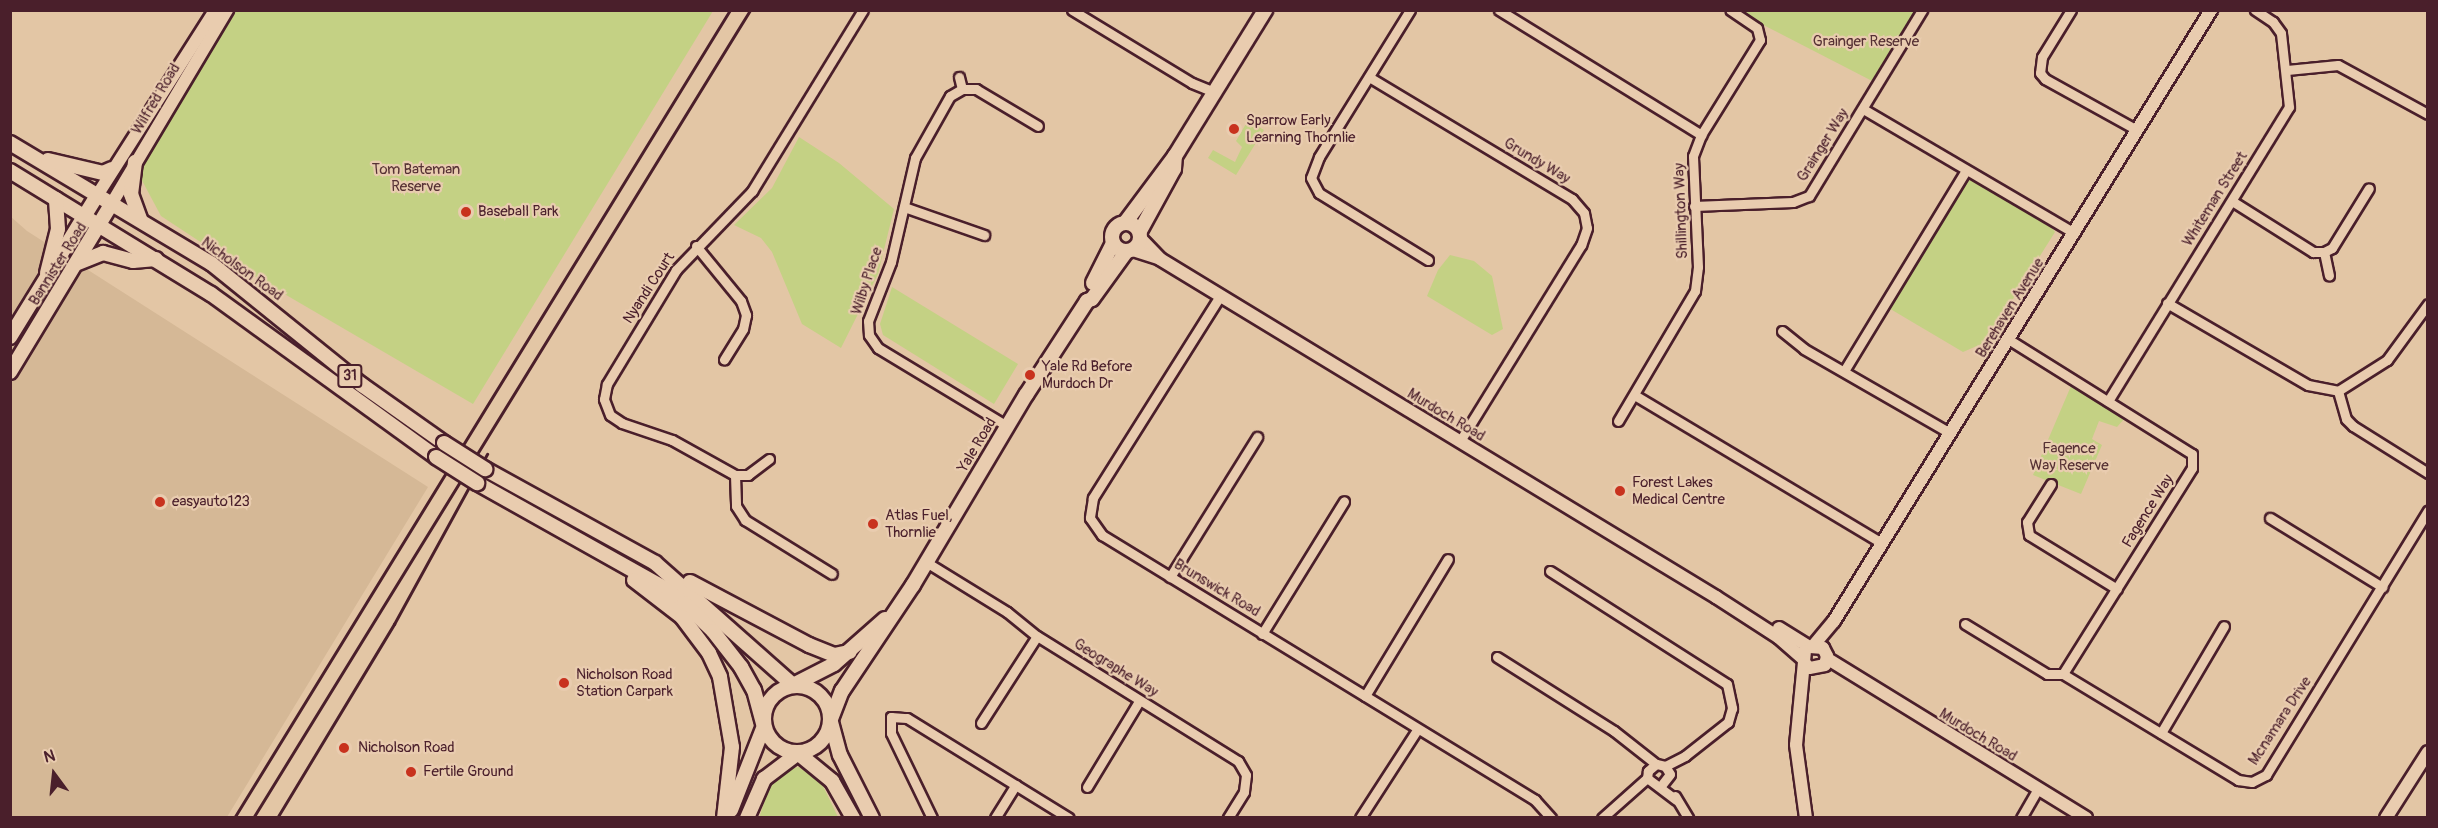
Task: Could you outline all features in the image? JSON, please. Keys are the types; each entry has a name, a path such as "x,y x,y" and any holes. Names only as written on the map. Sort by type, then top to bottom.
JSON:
{"main road":[{"name":"Wilfred Road","path":"98,194 215,10"},
{"name":"Wilfred Road","path":"112,203 228,10"},
{"name":"Yale Road","path":"1087,301 1086,295 1113,243 1114,230 1125,223 1175,156 1264,10"},
{"name":"Berehaven Avenue","path":"1812,647 1834,621 2211,10"},
{"name":"Nicholson Road","path":"10,143 212,264 362,385 444,443 485,469 655,563 794,685"},
{"name":"Yale Road","path":"831,721 842,691 898,608 1007,426 1087,301 1092,299 1135,243 1174,169 1175,156"},
{"path":"35,157 104,173 112,169"},
{"path":"135,162 132,205 143,223"},
{"name":"31","path":"10,171 87,216 243,316 436,457 477,483 664,588 713,631 750,682 764,725 775,745 798,754"},
{"name":"Bannister Road","path":"10,337 87,216 98,194"},
{"path":"47,278 58,229 56,199"},
{"name":"Bannister Road","path":"10,372 101,225 112,203"},
{"path":"1113,243 1135,243 1125,223"},
{"name":"Murdoch Road","path":"1135,243 1716,597 1778,637 1804,660 1823,663 1854,678 2086,818"},
{"path":"78,263 103,253 133,261 156,260"},
{"path":"655,563 782,633 834,655 850,652"},
{"name":"31","path":"622,564 633,580 682,617 709,653 720,677 732,747 724,818"},
{"name":"Murdoch Road","path":"1716,597 1812,647 1823,663"},
{"name":"Yale Road","path":"794,685 850,652 898,608"},
{"name":"Berehaven Avenue","path":"1823,663 1834,621"},
{"path":"1806,818 1796,745 1804,660 1812,647"},
{"path":"1800,694 1823,663"},
{"path":"729,818 764,725 771,699 794,685"},
{"name":"31","path":"794,685 824,698 831,721"},
{"path":"747,818 764,779 798,754 820,743 831,721"},
{"path":"831,721 840,755 873,818"},
{"path":"2386,818 2427,752"},
{"path":"798,754 832,781 854,818"}],"street":[{"name":"Nyandi Court","path":"735,475 672,440 622,423 610,415 604,399 607,384 676,270 696,246 752,191 863,10"},
{"path":"1072,10 1212,96"},
{"path":"1410,10 1312,172 1311,183 1319,193 1428,260"},
{"path":"1499,10 1701,135"},
{"name":"Shillington Way","path":"1618,421 1636,396 1695,291 1698,267 1693,163 1701,135 1760,40 1757,28 1730,10"},
{"name":"Grainger Way","path":"1694,207 1792,202 1809,196 1922,10"},
{"path":"2071,10 2042,57 2040,73 2044,79 2137,130"},
{"name":"Whiteman Street","path":"2108,401 2289,107 2287,70 2278,27 2255,10"},
{"path":"2287,70 2338,64 2427,114"},
{"path":"959,77 962,89 981,91 1038,126"},
{"name":"Grundy Way","path":"1369,77 1572,200 1584,213 1587,228 1581,245 1460,441"},
{"name":"Wilby Place","path":"962,89 950,96 924,138 891,262 868,321 869,335 878,348 1007,426"},
{"path":"1863,109 1965,172 2074,234"},
{"path":"1844,371 1965,172"},
{"path":"2232,201 2313,252 2324,252 2332,248 2369,188"},
{"path":"904,207 984,235"},
{"path":"696,246 741,301 746,315 743,329 724,360"},
{"path":"2324,252 2329,275"},
{"name":"Brunswick Road","path":"1220,296 1093,498 1090,518 1102,535 1417,730 1535,800 1551,818"},
{"path":"2167,303 2308,385 2337,391 2387,360 2427,304"},
{"path":"1782,331 1804,349 1950,433"},
{"name":"Fagence Way","path":"2008,339 2183,446 2192,454 2192,468 2063,674"},
{"path":"2337,391 2346,419 2353,426 2427,473"},
{"path":"1636,396 1882,543"},
{"path":"1170,577 1257,437"},
{"path":"769,459 748,475 735,475 735,506 745,520 832,574"},
{"path":"2051,484 2027,522 2029,535 2117,589"},
{"path":"1262,634 1344,501"},
{"name":"Mcnamara Drive","path":"1965,624 2047,674 2063,674 2238,780 2260,780 2382,587 2427,511"},
{"path":"2270,518 2382,587"},
{"path":"1365,696 1448,559"},
{"name":"Geographe Way","path":"926,562 1007,612 1037,636 1139,701 1238,760 1246,775 1244,792 1228,818"},
{"path":"1550,571 1727,684 1732,708 1728,722 1602,818"},
{"path":"2161,733 2224,626"},
{"path":"981,723 1037,636"},
{"path":"1497,657 1614,730 1639,751 1688,818"},
{"path":"1087,787 1139,701"},
{"path":"932,818 891,733 891,717 907,718 1069,818"},
{"path":"1360,818 1417,730"},
{"path":"995,818 1016,785"},
{"path":"2021,818 2038,788"}],"shaded area":[{"path":"10,216 27,231 428,487 227,817 11,817"}],"green space":[{"name":"Tom Bateman Reserve","path":"236,11 713,11 473,404 240,268 161,216 138,173"},
{"name":"Grainger Reserve","path":"1736,11 1922,11 1878,84"},
{"path":"1244,118 1264,130 1236,175 1208,158 1213,150 1235,162 1242,147 1236,141 1247,122"},
{"path":"799,137 839,163 894,209 878,274 841,348 802,324 772,252 761,238 734,225 772,188"},
{"path":"1976,178 2048,223 2055,232 1986,342 1963,352 1887,307 1963,182"},
{"path":"1450,255 1474,261 1492,276 1503,329 1492,335 1427,296 1438,270"},
{"path":"892,287 1018,364 994,404 883,335 880,324"},
{"name":"Fagence Way Reserve","path":"2071,386 2125,418 2117,427 2099,421 2092,439 2102,445 2081,494 2033,475"},
{"path":"799,767 822,784 838,817 759,818 771,782 788,769"}],"railway":[{"path":"234,818 730,10"},
{"path":"253,818 750,10"},
{"path":"277,818 394,624 487,454"}],"place":[{"name":"Sparrow Early Learning Thornlie","path":"1234,129"},
{"name":"Baseball Park","path":"466,212"},
{"name":"Yale Rd Before Murdoch Dr","path":"1030,375"},
{"name":"Forest Lakes Medical Centre","path":"1620,491"},
{"name":"easyauto123","path":"160,502"},
{"name":"Atlas Fuel, Thornlie","path":"873,524"},
{"name":"Nicholson Road Station Carpark","path":"564,683"},
{"name":"Nicholson Road","path":"344,748"},
{"name":"Fertile Ground","path":"411,772"}]}
